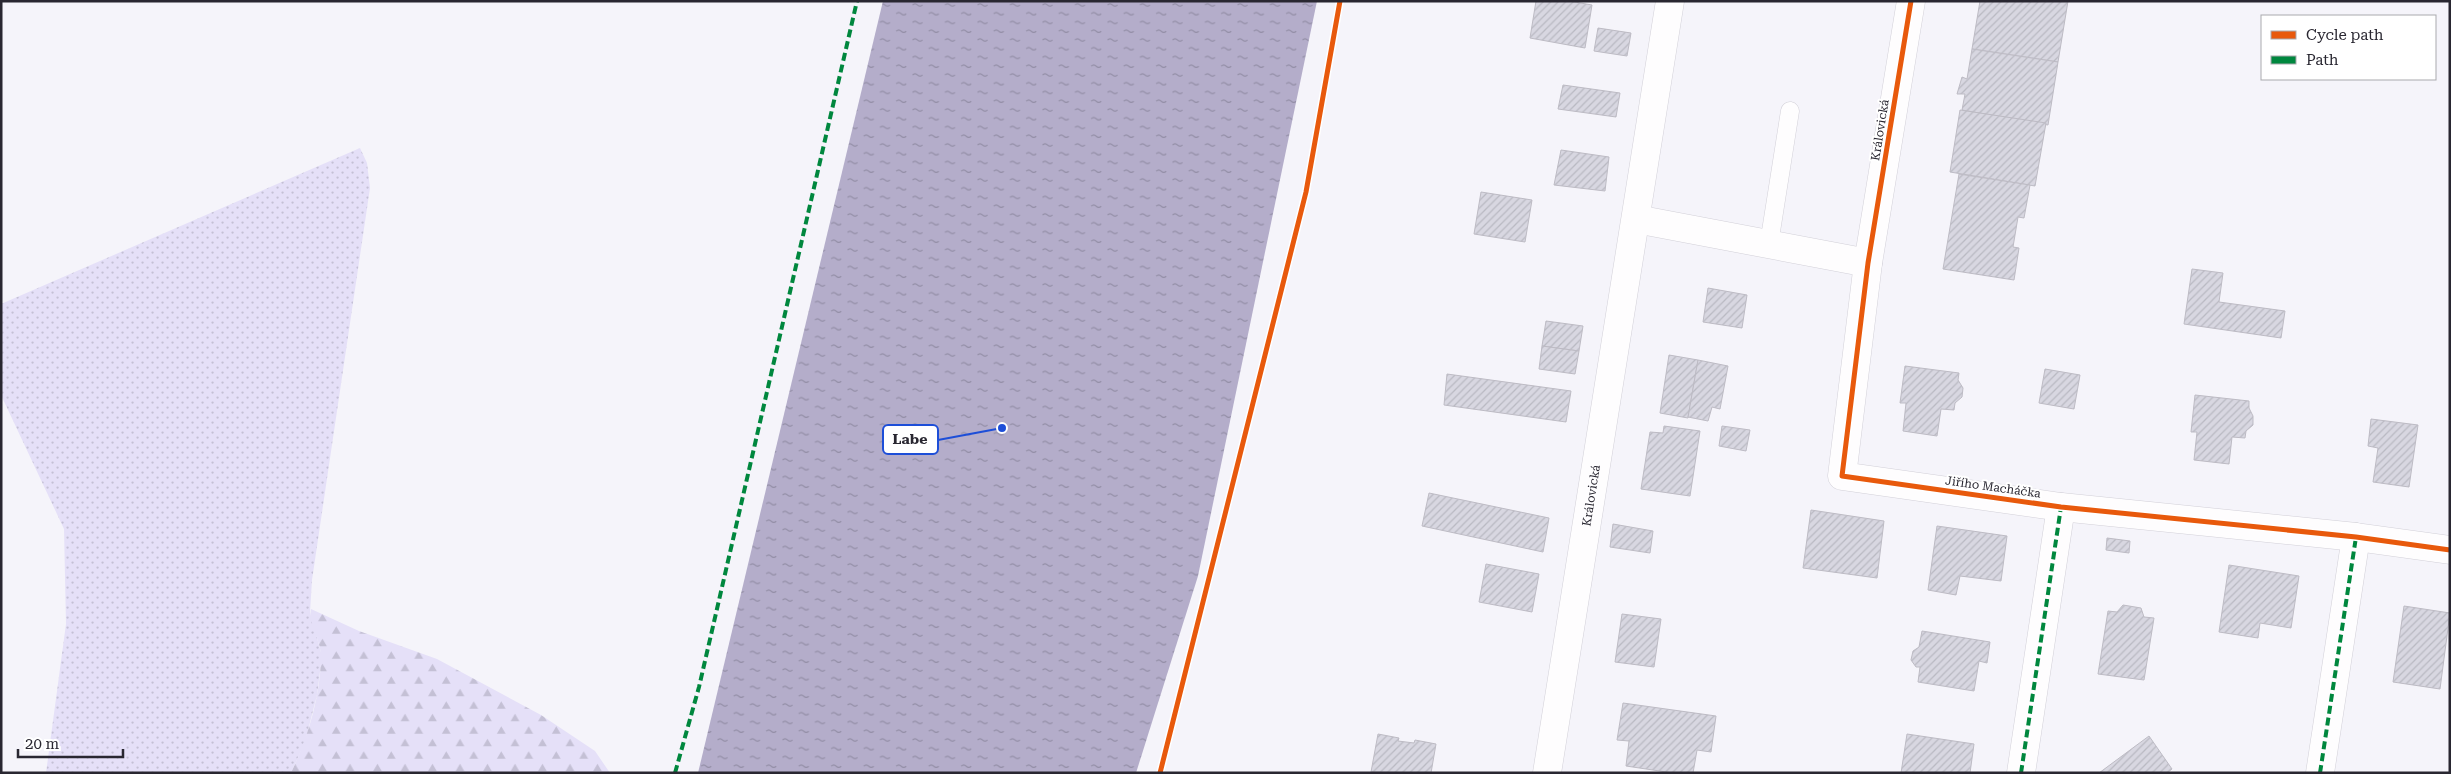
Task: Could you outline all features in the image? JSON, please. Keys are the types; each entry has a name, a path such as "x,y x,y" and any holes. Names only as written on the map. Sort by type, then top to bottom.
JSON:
{"street":[{"name":"Královická","path":"1547,773 1670,1"},
{"name":"Královická","path":"1868,263 1911,1"},
{"path":"1636,219 1868,263"},
{"name":"Jiřího Macháčka","path":"1868,263 1842,476 2061,507 2356,538 2450,550"},
{"path":"2021,773 2061,507"},
{"path":"2320,773 2356,538"}],"lane":[{"path":"1769,244 1790,111"}],"green space":[{"path":"360,148 367,163 370,188 312,580 310,612 322,656 317,695 305,742 291,773 46,773 66,624 64,529 1,395 1,304"},
{"path":"311,609 359,631 437,659 541,715 595,751 610,773 291,773 312,717 320,673 321,652 311,621"}],"water":[{"path":"883,1 1317,1 1198,576 1136,773 698,773"}],"building":[{"path":"1536,1 1569,1 1592,5 1585,48 1530,38"},
{"path":"1980,1 2068,1 2058,62 1972,49"},
{"path":"1598,28 1631,33 1627,56 1594,51"},
{"path":"1972,49 2058,62 2048,125 1962,110 1965,94 1957,94 1962,77 1967,79"},
{"path":"1563,85 1620,93 1616,117 1558,109"},
{"path":"1960,110 2046,123 2035,186 1950,172"},
{"path":"1561,150 1609,157 1605,191 1554,185"},
{"path":"1959,174 2030,185 2024,218 2018,217 2013,247 2019,248 2014,280 1943,269"},
{"path":"1481,192 1532,200 1525,242 1474,234"},
{"path":"2192,269 2223,273 2219,302 2285,311 2281,338 2184,324"},
{"path":"1708,288 1747,295 1742,328 1703,322"},
{"path":"1546,321 1583,326 1579,351 1542,346"},
{"path":"1542,346 1579,351 1575,374 1539,369"},
{"path":"1669,355 1698,360 1688,418 1660,413"},
{"path":"1698,360 1728,366 1720,409 1712,407 1708,421 1688,417"},
{"path":"1905,366 1959,373 1958,380 1963,388 1962,397 1955,403 1954,410 1941,409 1937,436 1903,431 1906,403 1900,403"},
{"path":"2045,369 2080,375 2074,409 2039,403"},
{"path":"1447,374 1571,391 1566,422 1444,405"},
{"path":"2195,395 2249,401 2253,425 2246,431 2245,438 2232,437 2229,464 2194,460 2197,432 2191,432"},
{"path":"2371,419 2418,425 2409,487 2373,482 2378,448 2368,446"},
{"path":"1664,426 1700,431 1690,496 1641,489 1650,432 1663,433"},
{"path":"1722,426 1750,430 1746,451 1719,446"},
{"path":"1429,493 1549,518 1543,552 1422,526"},
{"path":"1811,510 1884,521 1877,578 1803,568"},
{"path":"1613,524 1653,531 1650,553 1610,547"},
{"path":"1937,526 2007,536 2001,581 1960,576 1956,595 1928,590"},
{"path":"2107,538 2130,541 2129,553 2106,550"},
{"path":"1486,564 1539,574 1532,612 1479,602"},
{"path":"2229,565 2299,576 2291,628 2260,623 2258,638 2219,632"},
{"path":"2123,605 2141,608 2144,617 2154,618 2144,680 2098,674 2108,611 2117,612"},
{"path":"2404,606 2450,613 2440,689 2393,682"},
{"path":"1622,614 1661,619 1654,667 1615,662"},
{"path":"1922,631 1990,642 1987,663 1979,661 1974,691 1918,682 1920,667 1916,667 1911,660 1913,651 1919,647"},
{"path":"1623,703 1716,716 1711,752 1697,750 1693,773 1673,773 1626,766 1629,741 1617,740"},
{"path":"1378,734 1399,738 1398,741 1414,743 1415,740 1436,744 1431,773 1371,772"},
{"path":"1907,734 1974,744 1970,773 1901,773"},
{"path":"2149,736 2172,769 2167,773 2099,773"}],"marked path":[{"path":"675,773 699,687 857,1"},
{"path":"2021,773 2061,507"},
{"path":"2320,773 2356,537"}],"cycle path":[{"path":"1160,773 1306,192 1340,1"},
{"path":"1911,1 1868,263 1842,476 2061,507 2356,537 2450,550"}],"place":[{"name":"Labe","path":"1002,428"}]}
